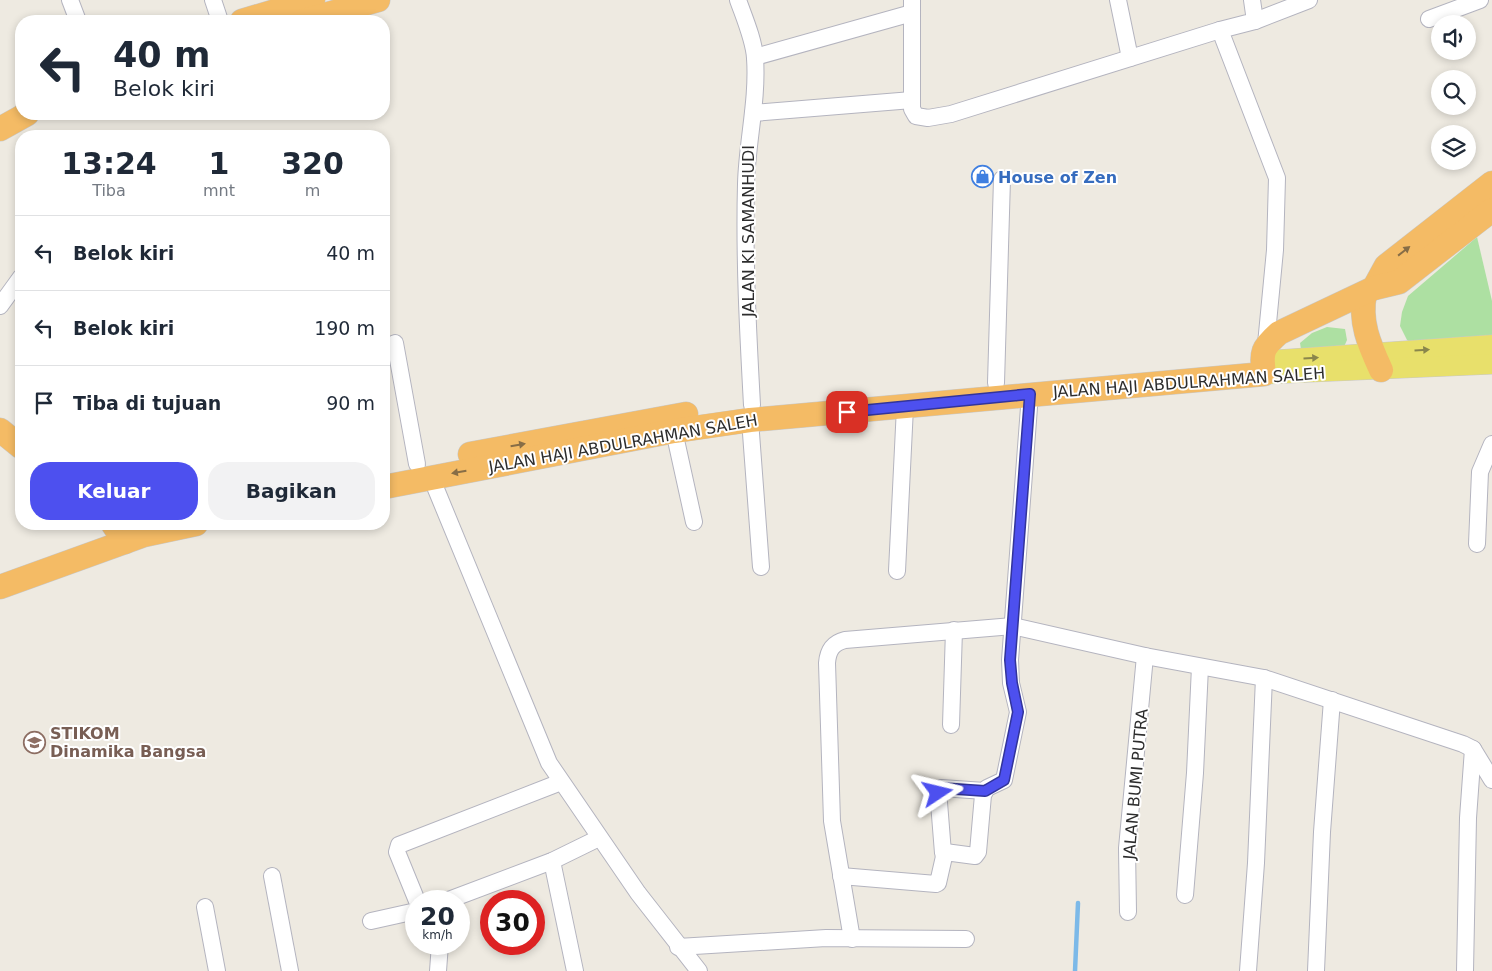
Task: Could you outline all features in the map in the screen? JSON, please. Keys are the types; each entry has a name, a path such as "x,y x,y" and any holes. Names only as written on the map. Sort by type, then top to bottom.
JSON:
{"highway":[{"path":"262,15 313,0"},
{"path":"324,15 378,0"},
{"path":"0,109 15,101"},
{"path":"0,129 16,120"},
{"path":"1377,362 1364,325 1363,304 1370,290 1386,266 1492,183"},
{"path":"1264,360 1291,326 1370,290 1399,282 1492,210"},
{"name":"JALAN HAJI ABDULRAHMAN SALEH","path":"390,471 424,470 674,431 751,413 996,383 1264,360"},
{"name":"JALAN HAJI ABDULRAHMAN SALEH","path":"481,460 668,416 905,407 1030,394 1264,360"},
{"path":"0,412 15,423"},
{"path":"0,430 15,442"},
{"name":"JALAN HAJI ABDULRAHMAN SALEH","path":"390,484 424,470"},
{"path":"0,572 124,530"},
{"path":"0,587 125,530"}],"main road":[{"name":"JALAN HAJI ABDULRAHMAN SALEH","path":"1377,362 1492,345"},
{"name":"JALAN HAJI ABDULRAHMAN SALEH","path":"1264,360 1492,364"}],"street":[{"path":"70,0 76,15"},
{"path":"213,0 218,15"},
{"name":"JALAN KI SAMANHUDI","path":"738,0 755,57 753,113 748,143 746,184 747,307 751,413 761,567"},
{"path":"1118,0 1130,58"},
{"path":"1252,0 1255,21"},
{"path":"755,57 912,7 912,109 916,116 928,118 951,114 1220,30 1255,21 1309,0"},
{"path":"1429,19 1480,0"},
{"path":"1220,30 1277,178 1275,250 1264,360"},
{"path":"753,113 912,100"},
{"path":"996,383 1002,179"},
{"path":"0,306 15,285"},
{"path":"395,342 424,470 549,763 599,838 678,947 699,971"},
{"path":"841,876 938,883 943,853 938,790 941,788 985,791 1004,780 1018,712 1012,683 1012,626 1030,394"},
{"path":"897,571 905,407"},
{"path":"674,431 694,522"},
{"path":"1477,544 1480,472 1492,444"},
{"path":"852,939 832,821 828,653 838,642 845,640 1012,626 1146,656 1264,678 1473,749 1492,780"},
{"path":"951,724 954,630"},
{"name":"JALAN BUMI PUTRA","path":"1128,912 1127,848 1146,656"},
{"path":"1185,895 1195,773 1200,666"},
{"path":"1248,971 1256,863 1264,678"},
{"path":"1316,971 1322,832 1332,700"},
{"path":"1465,971 1468,818 1473,749"},
{"path":"413,890 397,852 398,845 561,782"},
{"path":"943,853 947,851 977,854 985,791"},
{"path":"470,893 552,861 599,838"},
{"path":"552,861 576,971"},
{"path":"272,876 290,971"},
{"path":"205,907 218,971"},
{"path":"371,921 405,913"},
{"path":"678,947 852,939 966,939"},
{"path":"438,971 439,955"}],"green space":[{"path":"1477,237 1492,301 1492,344 1418,346 1407,340 1400,326 1402,312 1408,296"},
{"path":"1327,327 1345,329 1347,340 1343,349 1301,349 1300,343 1312,333"}],"waterway":[{"path":"1075,971 1078,903"}],"place":[{"name":"House of Zen","path":"982,177"},
{"name":"STIKOM Dinamika Bangsa","path":"34,742"}],"route":[{"path":"847,412 1030,394 1010,660 1012,683 1018,712 1004,780 987,788 985,791 941,788 938,790 938,793"}]}
